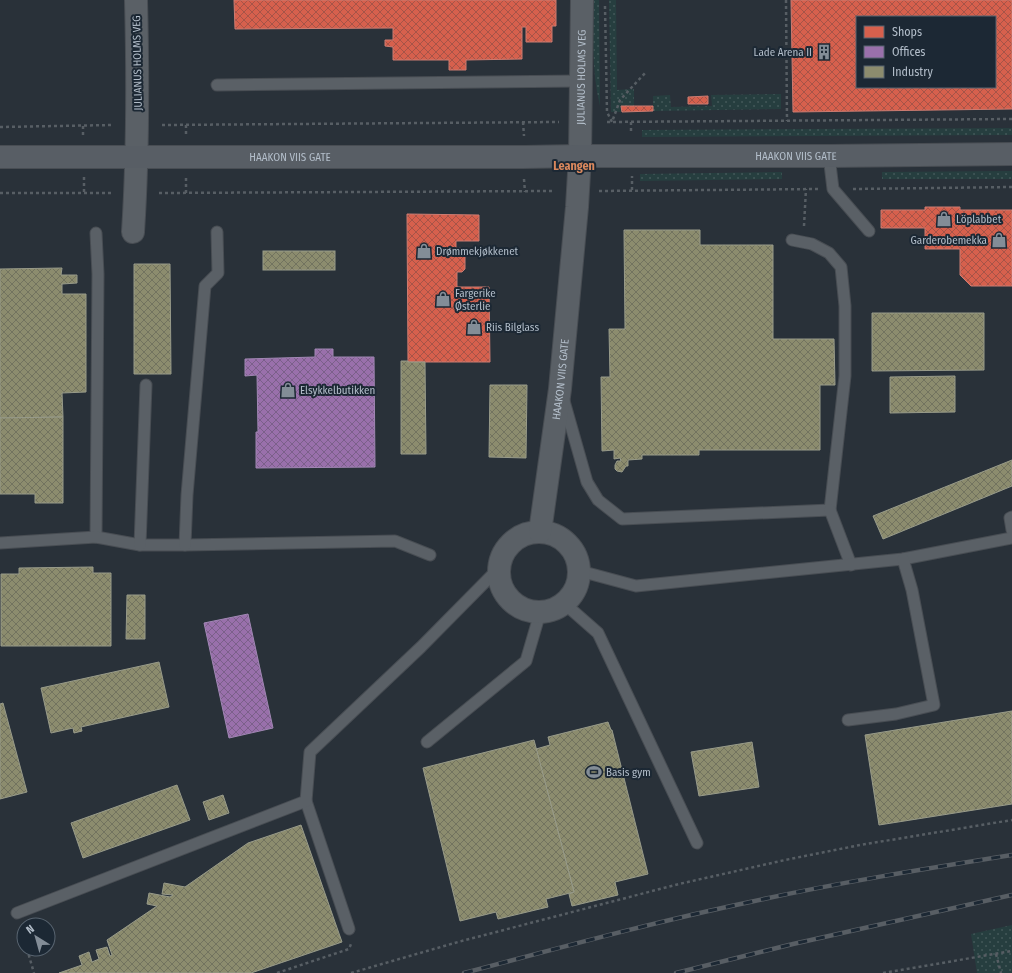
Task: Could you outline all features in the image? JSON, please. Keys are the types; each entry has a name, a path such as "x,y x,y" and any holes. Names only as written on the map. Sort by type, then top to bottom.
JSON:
{"main road":[{"name":"HAAKON VIIS GATE","path":"0,157 524,157 1012,154"}],"street":[{"name":"JULIANUS HOLMS VEG","path":"133,232 136,194 138,125 136,0"},
{"name":"JULIANUS HOLMS VEG","path":"580,156 582,0"},
{"name":"HAAKON VIIS GATE","path":"540,532 560,389 577,207 580,156"},
{"path":"540,532 552,534 563,539 572,548 578,559 580,571 578,584 573,595 565,604 553,610 540,613 527,611 514,604 505,594 500,582 499,568 502,556 508,546 517,538 528,533 540,532"}],"lane":[{"path":"217,85 581,81"},
{"path":"829,156 833,189 868,231"},
{"path":"185,545 188,487 205,286 218,273 217,232"},
{"path":"96,233 98,274 96,537"},
{"path":"792,240 812,244 829,253 841,267 845,306 845,376 830,510 851,565"},
{"path":"140,545 146,385"},
{"path":"560,389 587,482 598,500 622,519 830,510"},
{"path":"1012,517 1010,518 1012,530"},
{"path":"0,543 96,537 140,545 395,540 430,555"},
{"path":"580,571 636,586 904,559 1012,538"},
{"path":"848,720 896,714 934,705 912,590 904,559"},
{"path":"349,929 306,801 310,752 421,647 499,568"},
{"path":"565,604 598,634 697,843"},
{"path":"427,742 526,661 540,613"},
{"path":"17,913 306,801"}],"path":[{"path":"605,0 607,112 612,122"},
{"path":"786,0 787,121"},
{"path":"612,122 620,100 646,72"},
{"path":"607,122 1012,118"},
{"path":"524,122 524,138"},
{"path":"162,125 562,122"},
{"path":"631,122 631,137"},
{"path":"186,125 186,140"},
{"path":"0,127 113,126"},
{"path":"524,174 525,192"},
{"path":"632,174 632,190"},
{"path":"84,178 84,193"},
{"path":"186,178 186,193"},
{"path":"596,191 1012,188"},
{"path":"803,242 806,189"},
{"path":"159,193 553,191"},
{"path":"0,193 112,193"},
{"path":"351,973 458,942 678,884 860,845 1012,820"},
{"path":"277,973 349,949 353,942 349,929"},
{"path":"883,973 1012,952"},
{"path":"996,954 1001,973"},
{"path":"29,957 34,973"}],"green space":[{"path":"593,0 599,0 600,106 594,66"},
{"path":"609,0 616,0 617,90 634,89 634,106 622,106 622,112 611,112"},
{"path":"781,94 781,109 653,111 653,96 670,95 671,107 712,106 711,95"},
{"path":"1012,128 1012,135 642,137 642,130"},
{"path":"1012,171 1012,179 882,179 882,172"},
{"path":"782,172 782,179 640,181 640,174"},
{"path":"1012,925 1012,973 977,973 971,934"}],"building: Shops":[{"path":"234,0 556,0 556,26 552,26 552,42 526,42 526,27 522,27 522,59 466,60 466,70 449,70 449,60 393,60 393,47 385,46 385,40 393,40 393,28 235,29"},
{"name":"Lade Arena II","path":"791,0 1012,0 1012,109 793,112"},
{"path":"708,96 708,104 688,104 688,97"},
{"path":"621,106 653,106 653,111 622,112"},
{"path":"925,207 960,207 960,210 1012,210 1012,286 971,286 960,275 960,249 925,249 925,228 881,228 881,210 925,210"},
{"path":"407,214 479,215 479,241 456,241 456,248 462,248 465,251 465,269 462,272 457,272 457,287 489,287 490,362 408,362"}],"building: Offices":[{"path":"315,349 333,349 333,357 374,357 375,467 256,468 256,432 258,432 257,375 245,376 245,359 315,357"},
{"path":"248,614 273,728 229,738 204,623"}],"building: Industry":[{"path":"624,230 700,230 700,245 773,245 773,339 834,339 835,385 820,385 820,450 699,450 699,455 642,455 642,459 628,460 628,466 626,466 622,472 615,469 617,461 621,461 620,458 614,459 614,450 602,451 601,377 610,377 609,329 625,329"},
{"path":"263,251 335,251 335,270 263,270"},
{"path":"134,264 170,264 171,374 134,374"},
{"path":"62,268 61,275 77,275 77,283 62,284 62,294 86,294 86,392 62,393 63,417 0,418 0,269"},
{"path":"872,313 984,313 984,370 872,371"},
{"path":"401,361 425,362 426,454 401,454"},
{"path":"955,376 955,412 890,413 890,377"},
{"path":"490,385 527,385 526,458 489,457"},
{"path":"63,417 63,503 35,503 35,494 0,494 0,418"},
{"path":"1012,460 1012,486 883,539 873,516"},
{"path":"93,567 93,573 111,573 111,646 1,646 1,574 19,574 19,568"},
{"path":"127,595 145,595 145,639 126,639"},
{"path":"159,662 169,707 81,727 82,731 74,733 73,728 51,733 41,688"},
{"path":"3,703 27,792 0,799 0,704"},
{"path":"1012,711 1012,804 879,825 865,735"},
{"path":"608,722 612,730 648,874 615,882 618,895 572,906 569,894 574,892 536,749 550,745 548,737"},
{"path":"534,740 574,892 546,899 548,907 498,919 496,912 460,921 423,768"},
{"path":"752,742 759,787 699,796 691,752"},
{"path":"177,785 190,820 83,858 71,823"},
{"path":"223,795 229,813 209,820 203,802"},
{"path":"301,825 342,942 251,973 59,973 82,965 79,956 89,952 92,962 99,959 96,950 107,947 110,956 112,955 107,940 157,906 147,904 149,893 170,897 173,895 162,894 164,883 185,887 248,843"}],"railway":[{"path":"464,973 642,927 782,895 847,882 1012,855"},
{"path":"676,973 793,944 1012,895"}],"place":[{"name":"Lade Arena II","path":"824,52"},
{"name":"Löplabbet","path":"944,219"},
{"name":"Garderobemekka","path":"999,240"},
{"name":"Drømmekjøkkenet","path":"424,251"},
{"name":"Fargerike Østerlie","path":"443,299"},
{"name":"Riis Bilglass","path":"474,327"},
{"name":"Elsykkelbutikken","path":"288,390"},
{"name":"Basis gym","path":"594,772"}],"district":[{"name":"Leangen","path":"574,166"}]}
